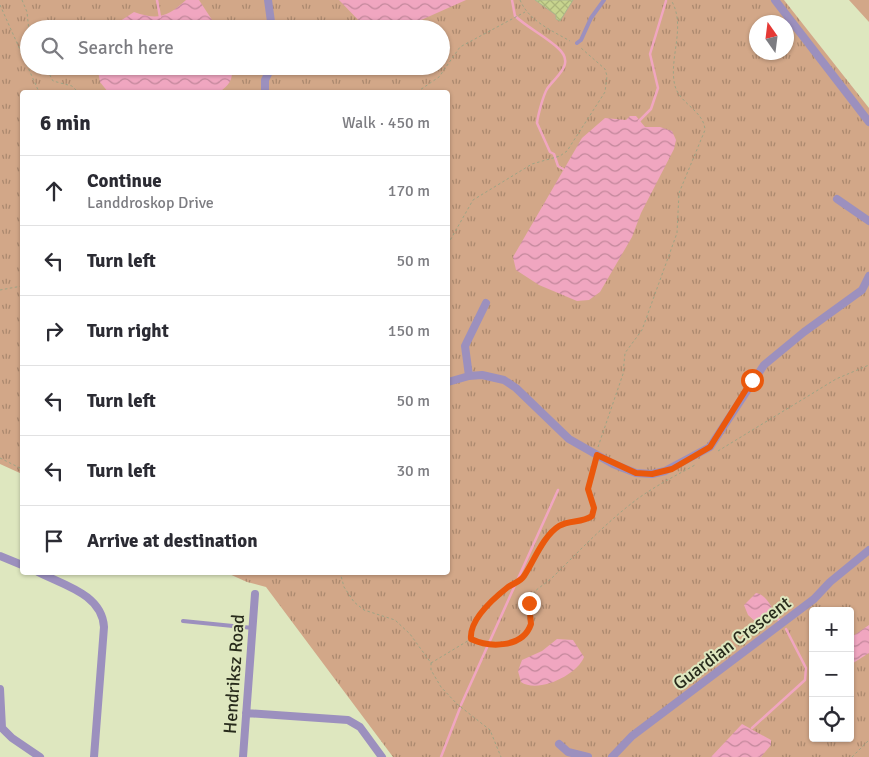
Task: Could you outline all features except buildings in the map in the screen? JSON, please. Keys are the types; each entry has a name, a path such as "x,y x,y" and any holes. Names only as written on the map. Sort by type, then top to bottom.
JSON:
{"street":[{"path":"268,0 271,20"},
{"path":"775,0 869,122"},
{"path":"266,90 265,80 268,75"},
{"path":"837,199 869,220"},
{"path":"450,381 469,376 492,376 504,380 516,388 560,431 628,472 652,474 672,469 704,451 717,438 764,365 804,332 862,290 869,276"},
{"path":"469,376 465,353 466,341 486,304"},
{"name":"Guardian Crescent","path":"612,757 632,736 814,600 830,582 869,550"},
{"path":"0,556 20,564"},
{"path":"44,575 87,597 102,613 104,627 94,757"},
{"name":"Hendriksz Road","path":"243,757 255,594"},
{"path":"0,689 1,729 40,757"},
{"path":"246,712 348,720 360,727 382,757"},
{"path":"559,744 568,752 588,757"}],"lane":[{"path":"577,43 584,36 591,18 604,0"},
{"path":"183,621 252,628"}],"path":[{"path":"22,0 28,20"},
{"path":"450,240 473,200 532,164 557,157 567,151 604,92 606,69 577,43 573,43 540,24 526,12 520,0"},
{"path":"471,639 471,634 479,617 518,582 556,529 564,524 592,516 594,508 588,489 622,374 625,353 642,330 677,233 679,193 705,130 703,120 681,96 674,83 677,23 671,0"},
{"path":"0,5 20,50"},
{"path":"450,61 460,47 526,12"},
{"path":"31,75 38,90"},
{"path":"50,75 54,81 72,86 76,90"},
{"path":"420,90 440,75"},
{"path":"0,290 20,286"},
{"path":"712,454 836,379 869,365"},
{"path":"0,458 20,468"},
{"path":"431,663 471,639 491,645 510,642 525,634 531,624 529,603 532,595 556,574 578,550 637,499 695,464"},
{"path":"341,575 344,587 354,602 364,610 395,620 410,634 431,663 431,670 445,693 490,730 501,757"},
{"path":"852,757 869,740"}],"green space":[{"path":"0,0 784,0 869,108 869,757 393,757 266,587 247,582 231,575 450,575 450,90 20,90 20,473 0,464"},
{"path":"849,0 869,0 869,22"},
{"path":"265,5 268,20 243,20"}],"water":[{"path":"186,0 199,0 212,20 122,20 134,12 157,16 174,10"},
{"path":"339,0 466,0 421,20 358,20"},
{"path":"99,75 231,75 230,81 222,90 106,90 100,82"},
{"path":"630,116 636,116 645,127 660,127 672,131 676,140 674,149 641,213 632,237 600,292 589,300 577,301 539,285 516,270 513,257 582,138 605,118 626,120"},
{"path":"756,593 768,601 774,615 759,625 748,615 744,605"},
{"path":"869,625 869,653 854,662 854,652 854,635"},
{"path":"557,639 573,640 584,657 580,664 565,676 547,684 537,686 521,682 518,671 522,660 542,651"},
{"path":"742,724 771,740 771,745 761,757 711,757"}],"waterway":[{"path":"157,0 160,17"},
{"path":"512,0 515,16 558,48 565,59 563,70 545,92 537,123 550,152 554,154 558,166 563,169"},
{"path":"639,121 651,109 658,88 650,54 666,1"},
{"path":"461,705 558,490"},
{"path":"774,615 780,621"},
{"path":"752,728 805,680 806,668 786,629"},
{"path":"441,757 460,708"}],"route":[{"path":"529,603 532,619 530,628 516,640 491,645 471,639 475,623 479,617 509,587 523,578 537,552 556,529 561,525 592,516 594,506 588,489 597,455 628,472 652,474 672,469 710,447 752,380"}]}
